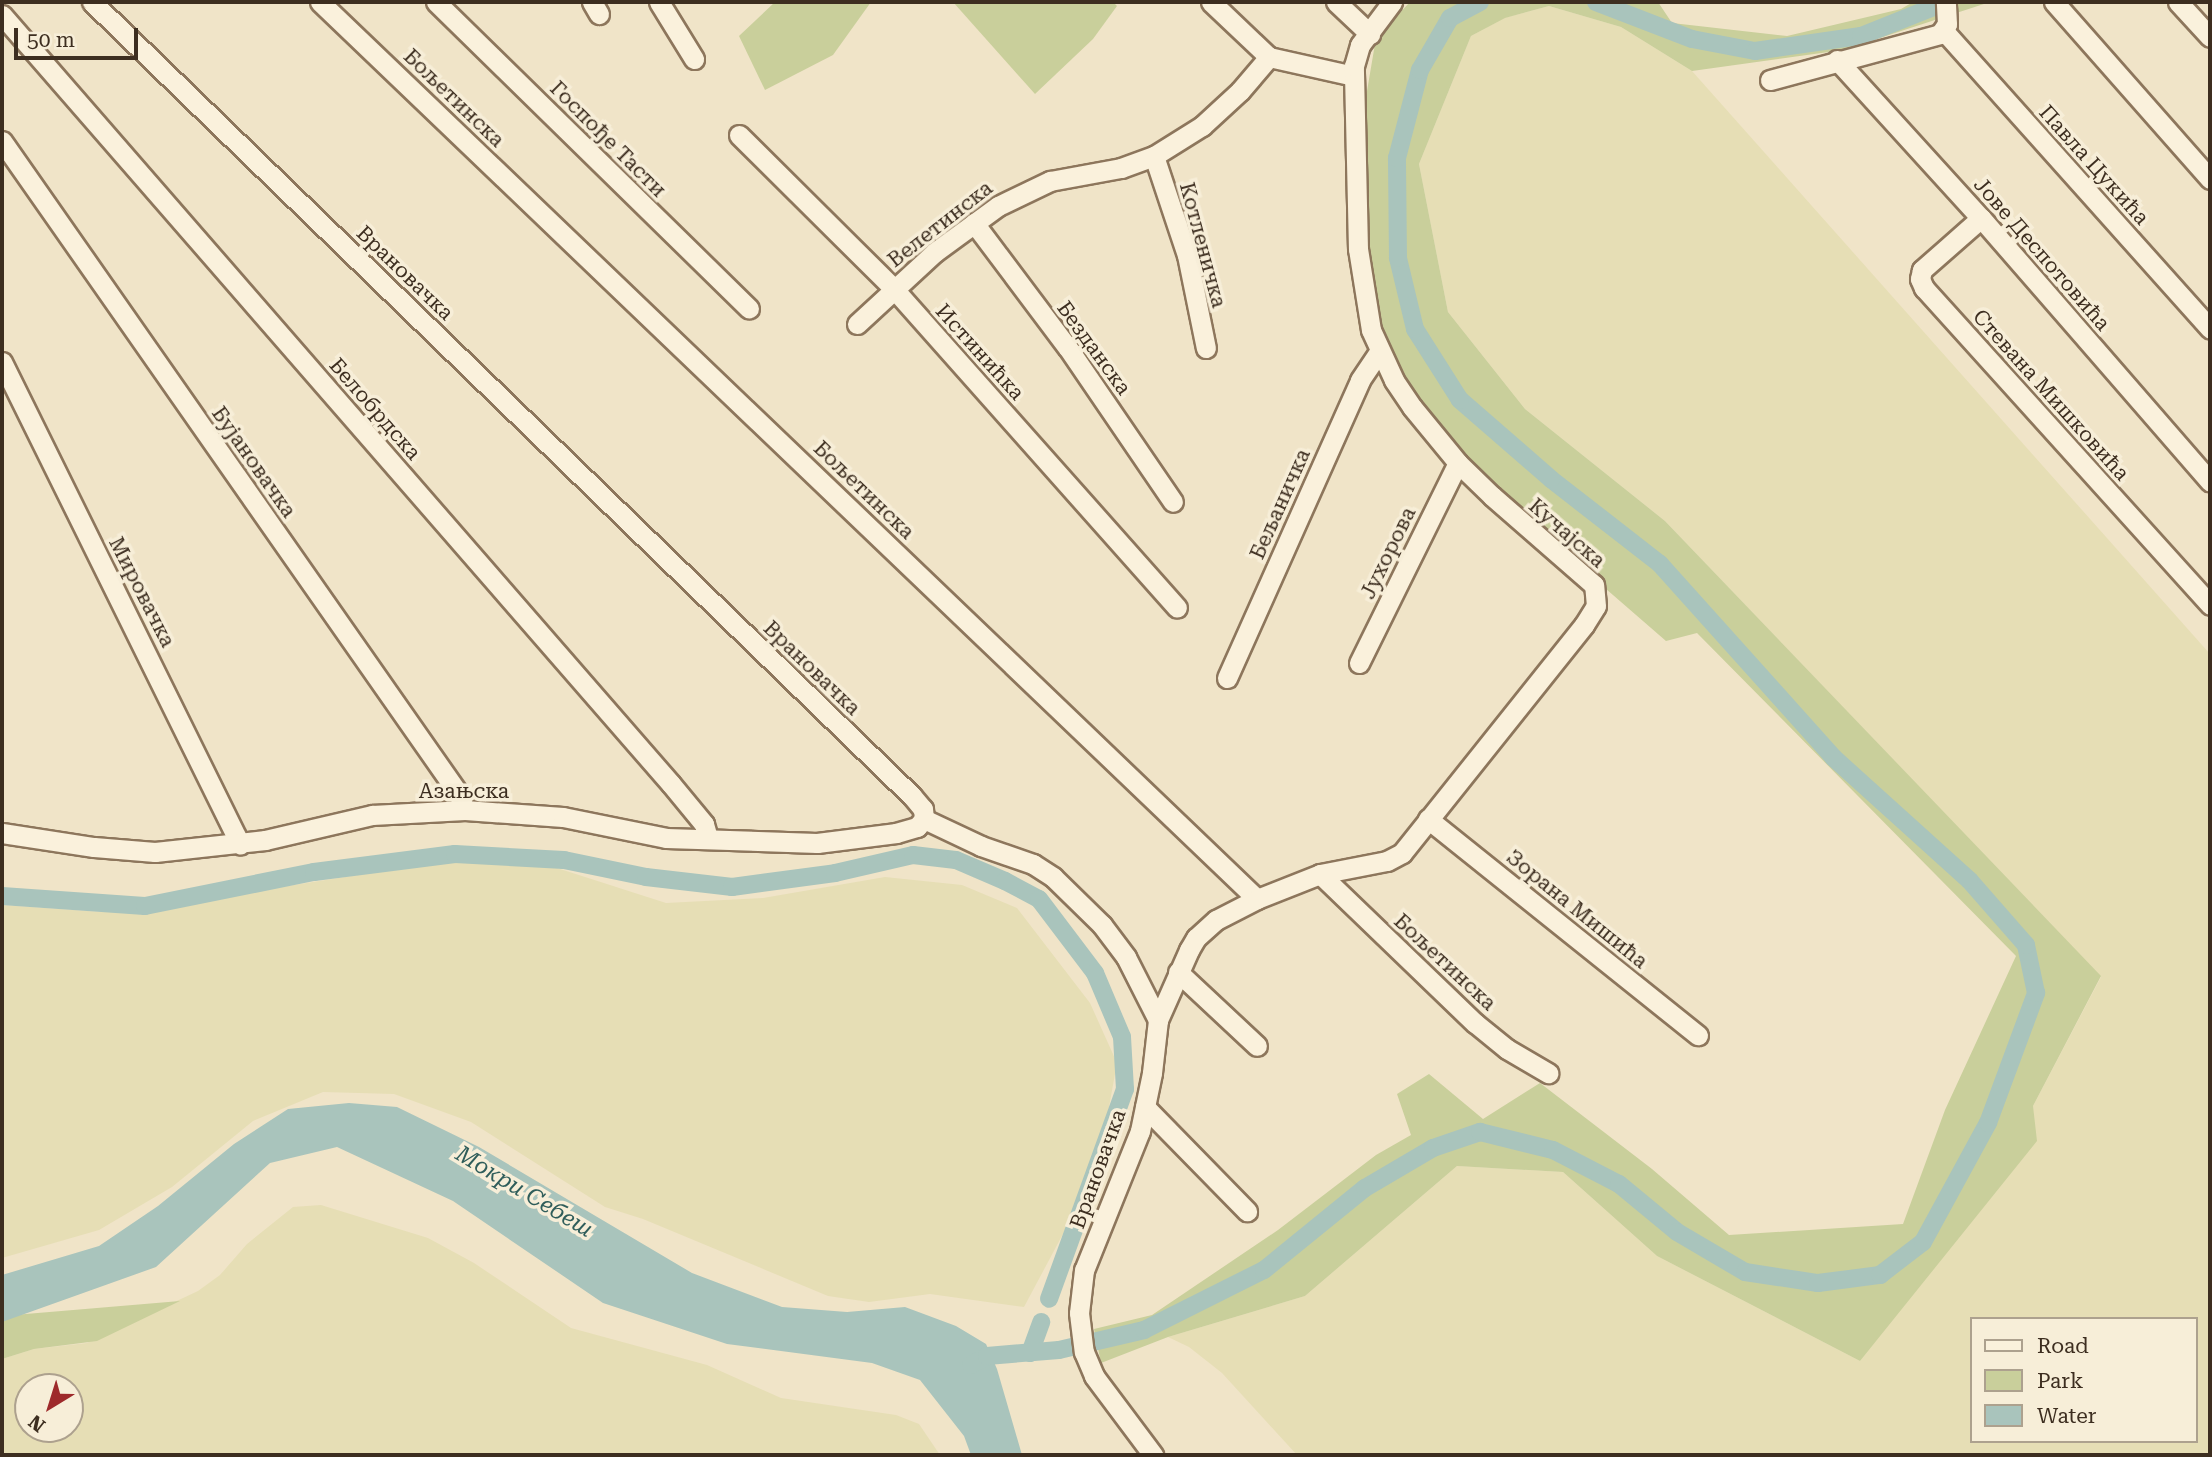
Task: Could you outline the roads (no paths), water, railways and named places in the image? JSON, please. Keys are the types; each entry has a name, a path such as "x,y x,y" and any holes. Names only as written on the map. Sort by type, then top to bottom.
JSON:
{"street":[{"name":"Врановачка","path":"92,2 912,796 923,809 924,819"},
{"name":"Бољетинска","path":"320,2 1256,899"},
{"name":"Госпође Тасти","path":"436,2 749,308"},
{"path":"659,2 694,60"},
{"path":"1211,2 1269,57 1354,76 1356,55 1392,2"},
{"path":"1336,2 1370,34"},
{"path":"1770,80 1933,36 1944,31 1947,24 1946,2"},
{"path":"2054,2 2210,179"},
{"path":"2178,2 2210,37"},
{"name":"Белобрдска","path":"2,15 671,784 704,824 708,838"},
{"name":"Павла Цукића","path":"1944,31 2210,329"},
{"name":"Велетинска","path":"857,324 935,251 974,222 1022,192 1050,181 1121,168 1154,156 1202,126 1240,91 1269,57"},
{"name":"Јове Деспотовића","path":"1837,60 1981,218 2210,481"},
{"name":"Кучајска","path":"1256,899 1320,874 1395,858 1584,625 1596,606 1594,585 1458,463 1412,407 1379,352 1371,330 1358,249 1354,76"},
{"name":"Истинићка","path":"739,135 894,289 1177,608"},
{"name":"Бујановачка","path":"2,141 458,793 465,810"},
{"name":"Котленичка","path":"1154,156 1187,255 1206,348"},
{"name":"Стевана Мишковића","path":"1981,218 1922,270 1920,279 1924,288 2210,605"},
{"name":"Безданска","path":"974,222 1068,348 1173,502"},
{"name":"Бељаничка","path":"1227,678 1360,380 1379,352"},
{"name":"Мировачка","path":"2,362 240,844"},
{"name":"Јухорова","path":"1359,663 1458,463"},
{"name":"Азањска","path":"2,834 134,851 240,844 372,815 465,810 563,817 640,835 817,843 897,833 917,827 924,819"},
{"path":"924,819 981,846 1033,864 1053,877 1102,925 1126,957 1158,1020"},
{"name":"Зорана Мишића","path":"1428,819 1698,1035"},
{"name":"Бољетинска","path":"1320,874 1475,1023 1507,1049 1548,1073"},
{"path":"1158,1020 1196,938 1205,929 1256,899"},
{"path":"1178,972 1257,1046"},
{"name":"Врановачка","path":"1153,1455 1094,1376 1084,1352 1080,1325 1080,1292 1084,1270 1140,1131 1152,1073 1158,1020"},
{"path":"1145,1107 1247,1211"}],"water":[{"name":"Мокри Себеш","path":"349,1103 397,1107 479,1147 692,1273 782,1307 847,1312 905,1307 956,1326 986,1344 997,1369 1022,1455 971,1455 964,1436 920,1380 872,1363 727,1344 603,1303 453,1201 337,1147 270,1163 156,1267 2,1322 2,1275 99,1246 158,1206 234,1144 288,1109"}],"waterway":[{"path":"971,1365 987,1356 1059,1350 1144,1330 1264,1270 1365,1188 1433,1148 1480,1132 1553,1150 1619,1184 1677,1232 1745,1272 1818,1283 1880,1275 1923,1242 1988,1123 2036,993 2026,945 1969,880 1834,758 1660,564 1551,479 1460,400 1415,329 1398,258 1397,158 1420,70 1450,18 1480,2"},
{"path":"1596,2 1692,39 1755,51 1861,36 1946,2"},
{"path":"2,896 145,906 314,872 455,854 564,860 646,877 732,887 835,873 913,855 956,860 1039,899 1095,973 1122,1037 1125,1089 1049,1299"},
{"path":"1030,1353 1041,1322"}]}
